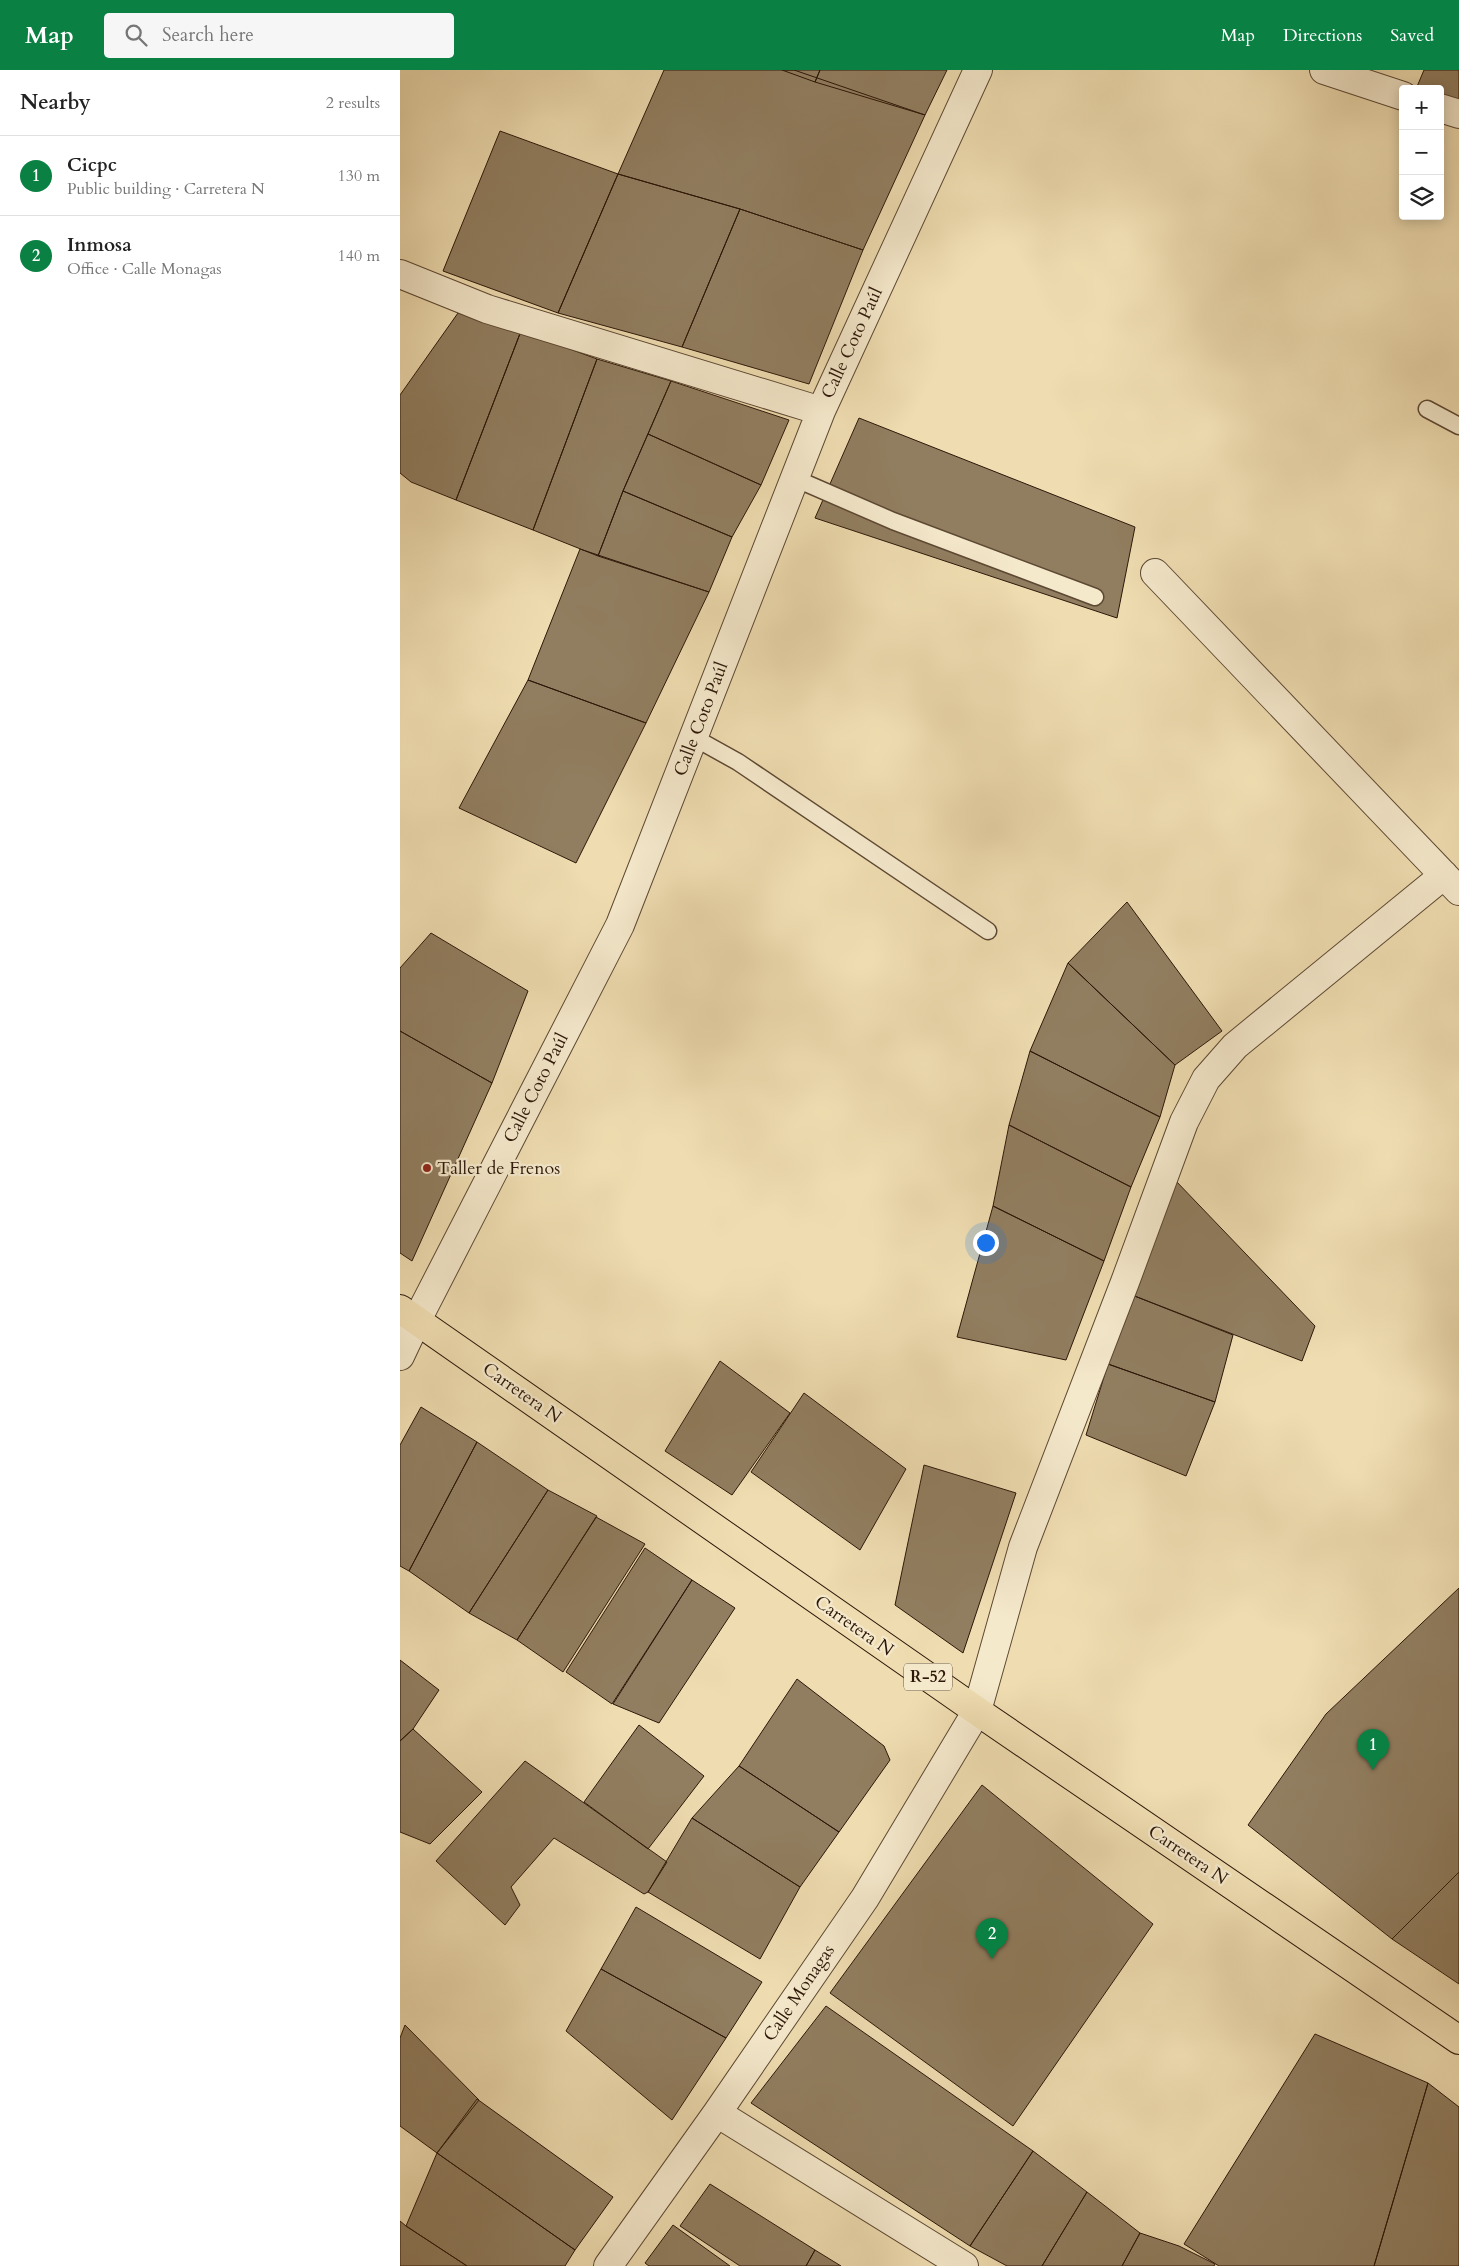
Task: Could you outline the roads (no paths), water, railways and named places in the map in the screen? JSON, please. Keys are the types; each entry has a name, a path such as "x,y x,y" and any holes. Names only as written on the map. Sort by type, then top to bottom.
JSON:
{"main road":[{"name":"Carretera N","path":"408,1314 977,1711 1459,2040"}],"street":[{"name":"Calle Coto Paúl","path":"400,1356 408,1314 620,925 821,411 978,70"},
{"path":"1324,70 1399,95"},
{"path":"1444,109 1459,114"},
{"path":"400,274 487,309 821,411"},
{"path":"1156,573 1452,883"},
{"name":"Calle Monagas","path":"608,2266 717,2113 865,1898 977,1711 1022,1547 1184,1122 1206,1078 1235,1046 1452,883"},
{"path":"717,2113 964,2266"}],"lane":[{"path":"1427,410 1459,426"},
{"path":"794,478 892,520 1095,597"},
{"path":"694,737 738,762 988,931"}],"place":[{"name":"Taller de Frenos","path":"427,1168"},
{"name":"Cicpc","path":"1373,1770"},
{"name":"Inmosa","path":"992,1959"}]}
